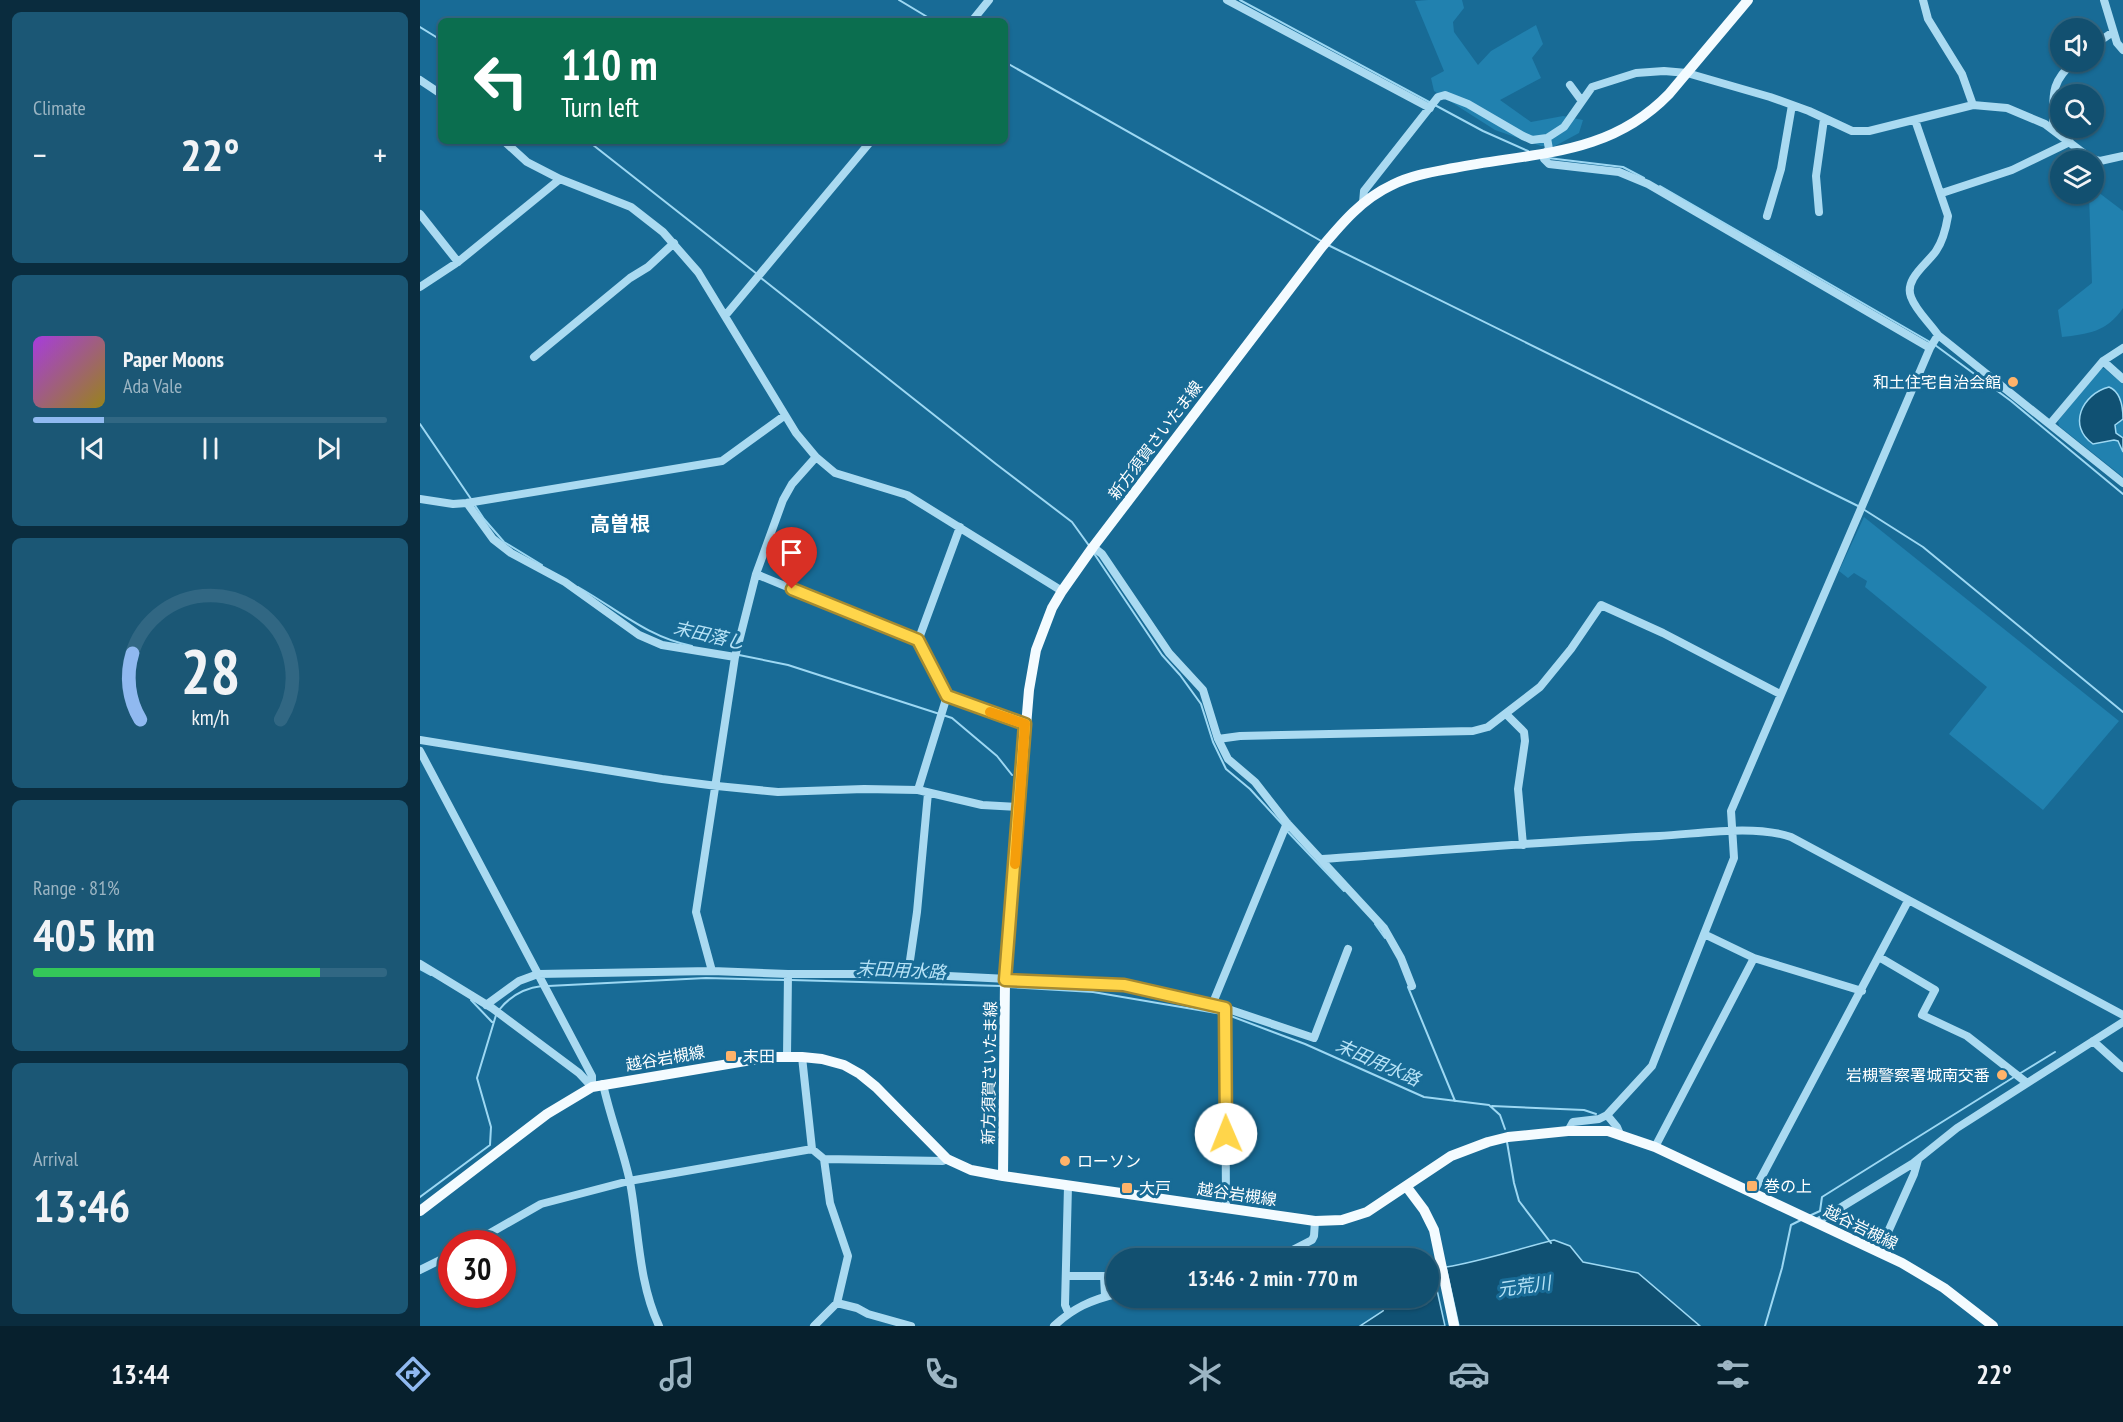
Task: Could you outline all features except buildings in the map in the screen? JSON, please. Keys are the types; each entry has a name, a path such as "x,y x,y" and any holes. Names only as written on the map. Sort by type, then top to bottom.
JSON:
{"main road":[{"name":"新方須賀さいたま線","path":"1003,1176 1005,980 1025,724 1036,650 1052,608 1062,591 1321,248 1340,225 1363,203 1391,185 1418,175 1587,145 1625,130 1657,107 1748,0"},
{"name":"越谷岩槻線","path":"420,1211 547,1114 598,1086 752,1059 802,1057 844,1065 860,1074 876,1087 947,1159 971,1170 1315,1221 1354,1217 1381,1205 1451,1156 1488,1142 1508,1137 1568,1131 1596,1130 1620,1134 1655,1147 1879,1252 1944,1288 1993,1326"},
{"path":"1406,1186 1430,1220 1434,1230 1454,1326"}],"street":[{"path":"974,18 989,0"},
{"path":"1227,0 1430,108"},
{"path":"1923,0 1928,19 1962,74 1973,105"},
{"path":"2104,0 2116,43 2123,50"},
{"path":"2104,38 2113,32"},
{"path":"1363,203 1364,191 1438,97 1445,95 1452,97 1532,140 1547,138 1564,127 1592,87 1636,72 1687,73 1792,105 1852,131 1869,132 1973,105 2007,108 2050,128"},
{"path":"420,80 438,92"},
{"path":"1570,85 1581,100"},
{"path":"1767,216 1781,170 1792,105"},
{"path":"1819,212 1816,176 1824,119"},
{"path":"1915,120 1942,193 1948,216 1937,250 1911,282 1909,295 1938,335 2123,483"},
{"path":"1547,138 1549,149 1544,154 1544,159 1549,164 1619,172 1648,184 1930,348"},
{"path":"2064,138 2090,158 2100,161 2123,156"},
{"path":"1942,193 2012,170 2070,142"},
{"path":"507,144 527,162 560,179 631,207 653,223 674,243 698,273 784,416 816,457 835,473 908,495 1062,591"},
{"path":"725,316 868,144"},
{"path":"420,286 458,262 560,179"},
{"path":"420,214 458,262"},
{"path":"534,357 630,278 648,267 674,243"},
{"path":"1568,1131 1573,1122 1599,1119 1607,1115 1652,1066 1734,858 1731,811 1930,348 1938,335"},
{"path":"2050,424 2103,361 2123,348"},
{"path":"2103,361 2123,379"},
{"path":"420,499 453,504 467,503 716,462 784,416"},
{"path":"712,971 696,912 735,657 756,574 783,500 792,484 816,457"},
{"path":"467,503 494,538 511,552 565,582 639,635 662,645 735,657"},
{"path":"918,640 960,526"},
{"path":"1093,547 1102,554 1168,653 1203,690 1218,738 1228,759 1255,782 1287,823 1384,928 1413,986"},
{"path":"756,574 918,640 947,696 923,792 917,912 908,974"},
{"path":"1218,738 1473,731 1488,727 1540,687 1571,650 1601,605 1663,633 1780,694"},
{"path":"947,696 1025,724"},
{"path":"1506,714 1524,732 1525,741 1518,789 1523,845"},
{"path":"420,740 717,786 778,792 864,789 923,792 982,805 1019,807"},
{"path":"420,751 598,1086 630,1181 644,1281 649,1303 659,1326"},
{"path":"1212,1005 1287,823"},
{"path":"1322,859 1593,839 1732,832 1779,833 1791,837 2123,1015"},
{"path":"1753,1192 1908,901"},
{"path":"1704,934 1754,958 1862,991"},
{"path":"486,1005 519,981 538,974 712,971 788,974 908,974 1124,985 1225,1008 1314,1038 1348,949"},
{"path":"1879,957 1935,990 1922,1015 1967,1036 2027,1083"},
{"path":"1655,1147 1754,958"},
{"path":"420,964 486,1005 598,1086"},
{"path":"787,1056 788,974"},
{"path":"1225,1008 1226,1208"},
{"path":"1817,1222 1918,1160 1957,1128 2123,1022"},
{"path":"2093,1041 2123,1068"},
{"path":"802,1057 812,1149 824,1159 943,1161 947,1159"},
{"path":"1607,1115 1620,1134"},
{"path":"496,1230 542,1204 630,1181 812,1149"},
{"path":"814,1326 837,1303 848,1256 830,1203 824,1159"},
{"path":"1879,1252 1918,1160"},
{"path":"1068,1186 1065,1305 1068,1312"},
{"path":"1296,1248 1312,1240 1315,1221"},
{"path":"420,1270 438,1261"},
{"path":"1054,1326 1068,1312 1105,1296 1104,1276 1066,1276"},
{"path":"837,1303 911,1326"},
{"path":"868,1314 873,1326"}],"shaded area":[{"path":"1462,0 1464,8 1453,22 1454,32 1478,65 1491,51 1536,25 1543,44 1532,58 1541,78 1500,100 1531,122 1563,116 1583,120 1579,133 1555,146 1541,146 1495,130 1434,91 1431,78 1444,71 1415,1"},
{"path":"2104,197 2123,211 2123,308 2104,327 2089,333 2062,337 2058,310 2092,283 2089,204 2104,204"},
{"path":"2101,368 2123,384 2123,477 2059,426 2058,421"},
{"path":"1864,517 2119,721 2043,810 1949,734 1987,687 1865,587 1867,581 1854,573 1848,578 1839,571"}],"water":[{"path":"2109,387 2119,396 2122,405 2123,419 2115,425 2116,433 2123,438 2123,452 2118,441 2093,444 2085,437 2081,428 2081,411 2085,403 2091,396"},
{"name":"元荒川","path":"1554,1240 1570,1246 1583,1262 1638,1273 1700,1326 1459,1326 1446,1267"},
{"path":"1439,1299 1445,1326 1360,1326 1384,1308 1439,1308"}],"waterway":[{"path":"899,0 929,18"},
{"path":"1240,0 1483,131 1528,151"},
{"path":"420,27 438,38"},
{"path":"1008,64 1323,242"},
{"path":"592,144 757,274"},
{"path":"1548,158 1623,167 1644,178"},
{"path":"1660,186 1930,342"},
{"path":"1328,245 1858,506"},
{"path":"761,278 1072,522 1090,547"},
{"path":"1935,345 2011,401 2123,494"},
{"name":"末田落し","path":"420,424 471,499"},
{"name":"末田落し","path":"474,504 504,542 542,565"},
{"path":"1863,509 1923,547 2123,712"},
{"path":"1093,552 1162,655 1201,704 1213,742 1226,769 1250,789 1283,825"},
{"name":"末田落し","path":"578,587 646,629 692,646"},
{"name":"末田落し","path":"739,655 788,665 952,718 997,756 1012,775"},
{"path":"1286,830 1344,891"},
{"path":"1375,924 1385,938"},
{"path":"420,969 431,975"},
{"name":"末田用水路","path":"548,986 706,978 785,980"},
{"name":"末田用水路","path":"791,980 1001,986"},
{"name":"末田用水路","path":"499,1010 518,994 542,986"},
{"name":"末田用水路","path":"1009,987 1093,992 1228,1015 1305,1044 1424,1097 1489,1105 1500,1115 1505,1129"},
{"path":"1408,987 1455,1101"},
{"path":"471,1000 492,1022"},
{"name":"末田用水路","path":"420,1197 490,1145 491,1127 477,1078 496,1015"},
{"path":"2019,1074 2055,1052"},
{"path":"1809,1216 1820,1211 1822,1197 2014,1077"},
{"path":"1492,1106 1584,1110 1596,1114"},
{"path":"1507,1142 1519,1201 1551,1243"},
{"path":"1765,1326 1782,1268 1791,1225 1801,1220"}],"slow traffic":[{"path":"990,712 1025,724 1015,864"}],"place":[{"name":"和土住宅自治会館","path":"2013,382"},
{"name":"末田","path":"731,1056"},
{"name":"岩槻警察署城南交番","path":"2002,1075"},
{"name":"ローソン","path":"1065,1161"},
{"name":"巻の上","path":"1752,1186"},
{"name":"大戸","path":"1127,1188"}],"district":[{"name":"高曽根","path":"620,524"}],"route":[{"path":"792,589 918,640 947,696 1025,724 1005,980 1124,985 1225,1008 1226,1134"}]}
